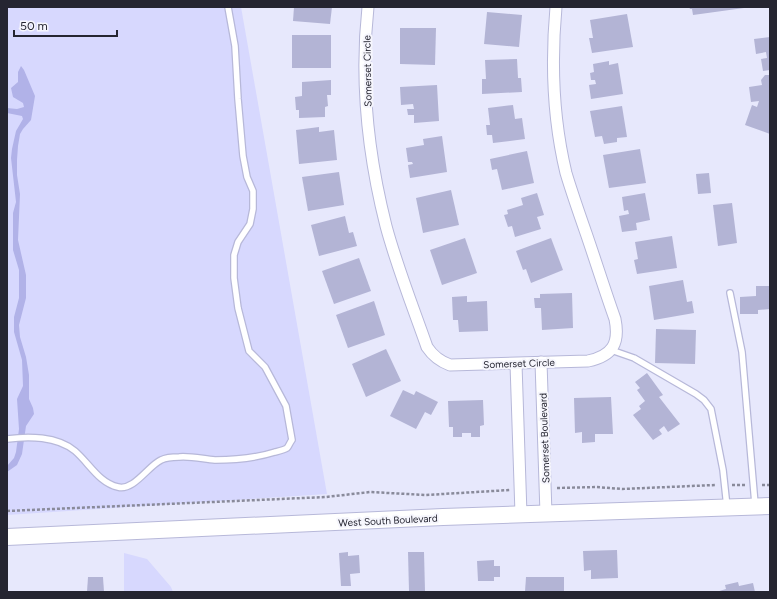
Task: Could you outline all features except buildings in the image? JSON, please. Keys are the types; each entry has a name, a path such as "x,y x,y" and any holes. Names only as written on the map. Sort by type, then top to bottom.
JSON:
{"main road":[{"name":"West South Boulevard","path":"7,537 521,514 762,506"}],"street":[{"name":"Somerset Circle","path":"368,7 365,51 366,88 370,144 374,172 393,249 427,347 434,357 441,362 450,365 516,364 588,361 598,359 611,350"},
{"path":"556,7 553,50 557,123 571,190 615,320 617,336 616,342 611,350"},
{"name":"Somerset Boulevard","path":"541,362 546,514"},
{"path":"516,364 521,514"}],"lane":[{"path":"8,438 38,438 55,441 74,450 94,472 119,488 125,488 137,481 161,460 178,456 216,460 243,459 269,454 287,448 292,440 286,406 265,367 249,350 238,308 234,278 234,255 238,242 250,224 253,209 253,191 247,177 243,156 235,46 228,7"},
{"path":"730,293 742,352 754,485 762,506"},
{"path":"611,350 634,358 696,394 704,400 711,409 725,485 727,507"}],"path":[{"path":"560,488 597,487 622,489 725,485 770,485"},
{"path":"7,511 326,497 370,492 426,495 505,490"}],"shaded area":[{"path":"7,7 241,7 327,494 7,515"},
{"path":"21,66 35,96 31,120 20,134 17,160 17,175 20,194 18,240 26,275 26,298 19,325 20,337 26,357 29,375 29,399 34,414 26,426 22,454 17,465 7,472 7,466 14,458 16,452 19,429 17,399 23,386 22,360 14,332 14,317 19,298 19,270 13,250 13,213 16,202 11,158 16,131 23,119 22,116 7,113 7,108 17,109 24,107 23,103 13,97 11,88 18,82 18,72"},
{"path":"124,553 147,559 171,587 173,592 124,592"}]}
